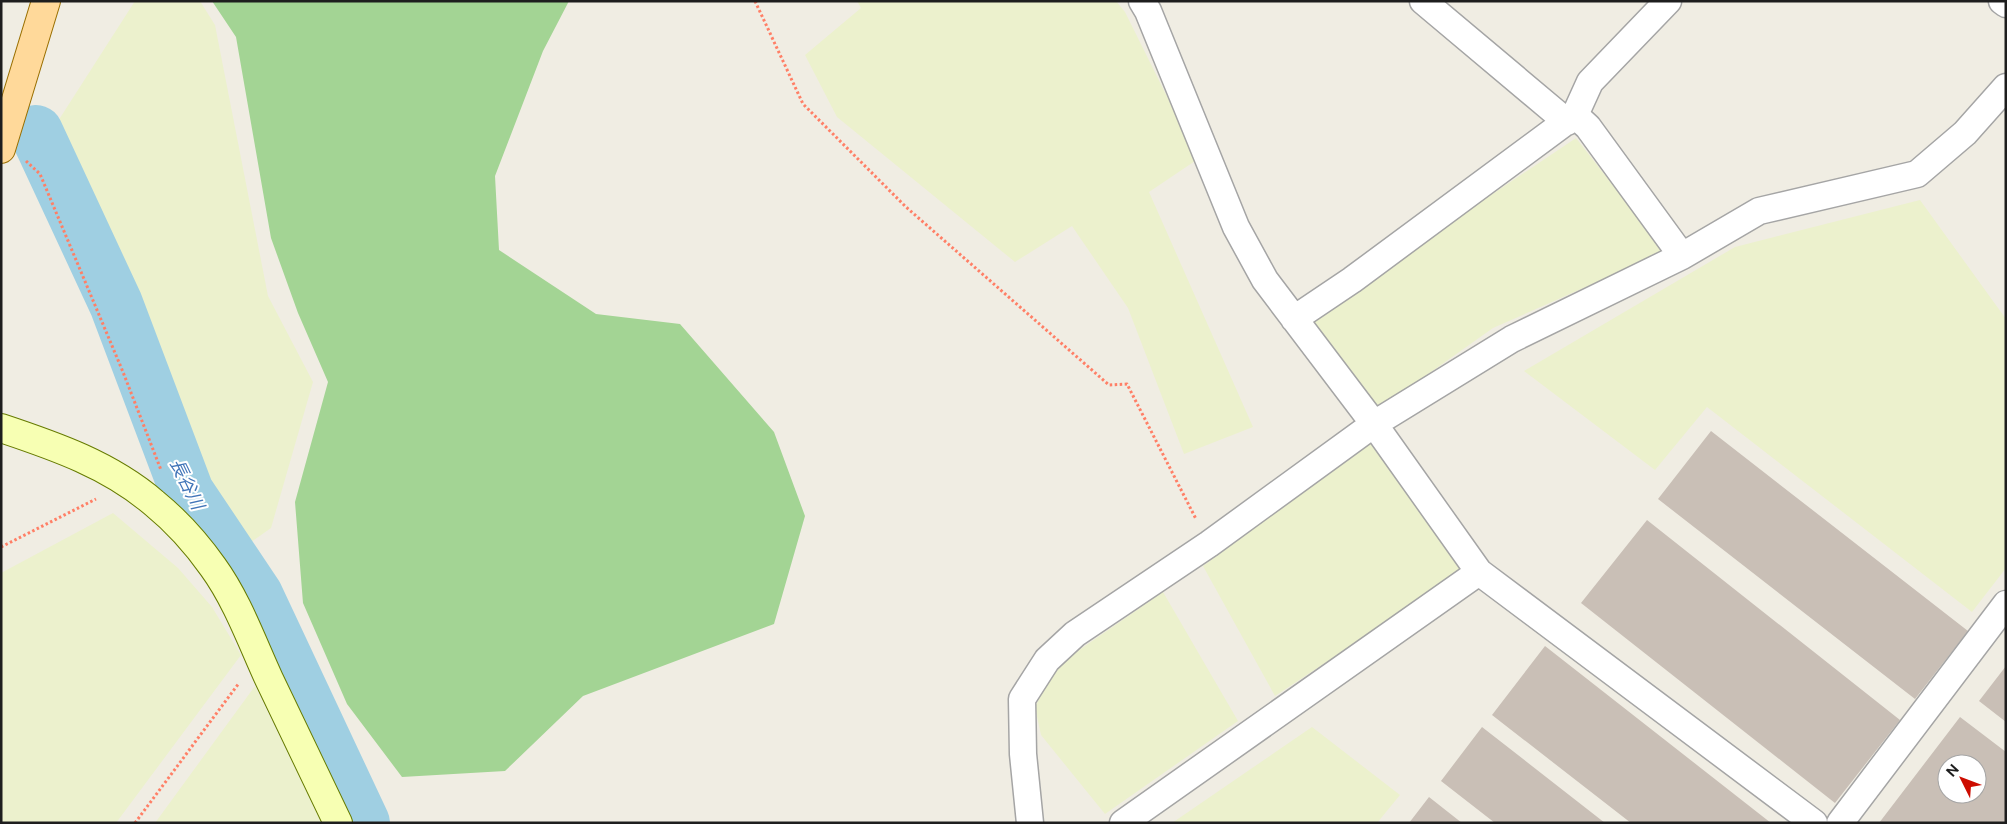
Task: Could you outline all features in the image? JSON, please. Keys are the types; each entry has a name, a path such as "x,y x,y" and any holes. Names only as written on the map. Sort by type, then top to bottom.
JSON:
{"main road":[{"path":"3,144 10,90 46,1"}],"street":[{"path":"1142,1 1148,11 1236,227 1265,280 1374,424 1480,572 1814,823"},
{"path":"1423,1 1571,119 1588,127 1682,256"},
{"path":"1294,319 1352,280 1571,119 1590,82 1668,1"},
{"path":"2002,1 2006,4"},
{"path":"1030,823 1023,754 1022,699 1047,660 1075,634 1209,544 1374,424 1512,340 1682,256 1759,211 1917,174 1965,134 2006,87"},
{"path":"1,428 46,443 95,464 127,483 153,502 185,531 214,568 234,603 338,823"},
{"path":"1123,823 1480,572"},
{"path":"1840,823 2006,604"}],"path":[{"path":"755,1 804,104 906,207 1109,385 1128,384 1209,544"},
{"path":"3,144 40,174 123,372 164,478"},
{"path":"1,547 127,483"},
{"path":"135,823 258,656"}],"green space":[{"path":"135,1 200,1 215,25 268,296 313,382 271,528 244,547 200,482 51,132"},
{"path":"212,1 569,1 543,51 495,176 499,250 596,314 680,324 774,432 805,516 774,624 583,696 505,771 402,777 347,704 303,603 295,502 328,382 298,313 271,238 236,37"},
{"path":"857,1 1116,1 1125,12 1198,159 1149,192 1253,427 1184,454 1128,308 1072,226 1015,262 837,117 805,55 861,8"},
{"path":"1576,138 1665,252 1493,328 1376,411 1308,318"},
{"path":"1920,200 2006,319 2006,568 1972,612 1707,407 1655,470 1524,371 1735,247"},
{"path":"1372,442 1466,570 1275,696 1203,566"},
{"path":"113,513 178,568 212,607 241,655 116,823 1,823 1,573"},
{"path":"1163,592 1238,721 1105,814 1041,735 1035,707 1056,666"},
{"path":"255,686 322,823 155,823"},
{"path":"1312,727 1400,795 1377,823 1172,823"}],"building":[{"path":"1711,431 1968,631 1915,699 1658,499"},
{"path":"1647,520 1900,720 1835,803 1581,603"},
{"path":"1545,646 1771,823 1631,823 1492,715"},
{"path":"2006,666 2006,722 1979,701"},
{"path":"1960,717 2006,752 2006,823 1879,823"},
{"path":"1482,727 1605,823 1495,823 1441,781"},
{"path":"1429,797 1462,823 1409,823"}],"waterway":[{"name":"長谷川","path":"36,132 116,304 187,492 256,595 363,823"}]}
